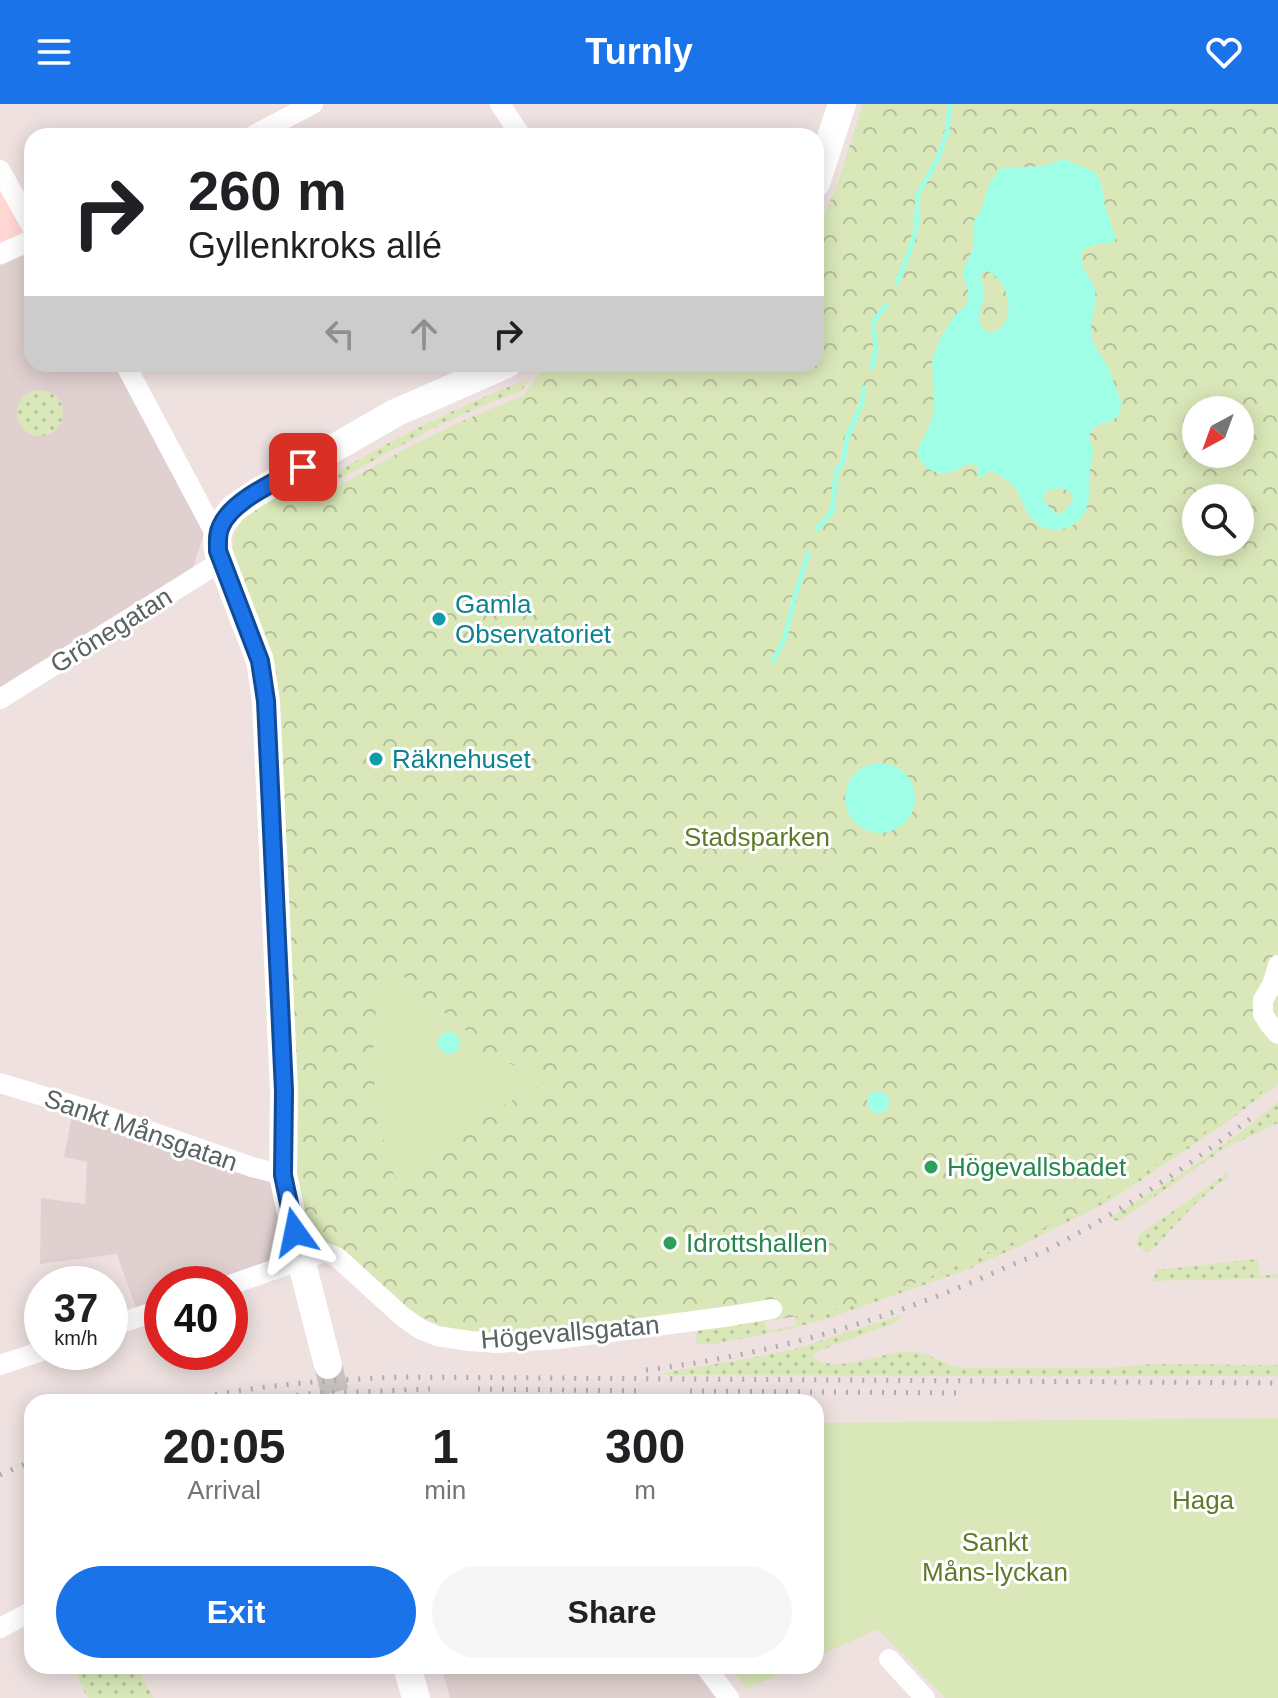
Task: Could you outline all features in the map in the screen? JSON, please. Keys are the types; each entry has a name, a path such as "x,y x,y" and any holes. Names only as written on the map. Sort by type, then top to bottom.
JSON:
{"street":[{"path":"267,128 313,104"},
{"path":"500,104 516,128"},
{"path":"824,159 842,104"},
{"path":"0,170 24,213"},
{"path":"0,254 24,244"},
{"path":"129,372 220,549 260,661 266,701 284,1091 283,1175 328,1365"},
{"path":"220,549 221,524 233,509 256,493 395,413 489,372"},
{"name":"Grönegatan","path":"0,699 220,549"},
{"path":"1278,965 1263,1000 1263,1014 1278,1034"},
{"name":"Sankt Månsgatan","path":"0,1083 283,1175"},
{"name":"Högevallsgatan","path":"301,1260 324,1252 331,1254 420,1329 437,1336 470,1341 497,1343 558,1339 772,1309"},
{"path":"248,1279 301,1260"},
{"path":"0,1365 24,1357"},
{"path":"0,1628 24,1615"},
{"path":"889,1659 925,1698"},
{"path":"409,1674 416,1698"},
{"path":"711,1674 729,1698"}],"shaded area":[{"path":"1063,159 1093,171 1101,182 1105,207 1116,238 1112,243 1090,246 1081,258 1095,291 1092,338 1121,402 1117,417 1097,425 1090,434 1093,454 1089,499 1083,515 1071,526 1056,530 1040,526 1033,520 1015,488 1000,476 990,471 982,477 977,476 979,468 973,464 947,473 935,472 925,467 917,451 932,420 934,408 932,360 940,339 968,299 963,269 974,247 973,223 983,206 989,184 1001,168 1045,166","holes":["987,271 1001,283 1008,302 1006,321 991,333 980,323 984,295 980,278","1050,489 1063,489 1071,494 1070,505 1061,514 1054,512 1043,500 1043,495"]},
{"path":"0,190 22,225 21,238 0,247"},
{"path":"24,256 24,372 118,372 204,534 192,570 0,694 0,266"},
{"path":"887,763 909,778 915,798 913,812 905,823 894,831 873,833 855,823 847,812 845,791 855,773 866,765"},
{"path":"449,1032 457,1035 460,1043 457,1051 449,1054 441,1051 438,1043 441,1035"},
{"path":"878,1091 889,1102 878,1113 867,1102"},
{"path":"73,1111 278,1184 285,1196 280,1264 248,1275 248,1266 144,1266 144,1312 138,1314 128,1285 128,1266 121,1266 117,1254 40,1264 41,1198 85,1204 87,1162 64,1157"},
{"path":"443,1674 698,1674 716,1698 450,1698"}],"green space":[{"name":"Stadsparken","path":"863,104 1278,104 1278,1078 1252,1099 1099,1202 1016,1241 865,1301 826,1312 710,1329 493,1334 439,1326 309,1252 295,1185 282,877 233,555 236,530 260,505 292,486 328,492 418,442 524,395 540,372 824,372 824,214 835,191"},
{"path":"530,379 521,391 433,428 325,487 316,484 421,427 474,401"},
{"path":"40,390 56,397 63,413 56,429 40,436 24,429 17,413 24,397"},
{"path":"389,961 395,962 432,1013 439,1007 458,1025 485,1043 481,1051 546,1075 548,1079 482,1117 400,1180 395,1177 380,1125 374,1072 375,1018 384,965"},
{"path":"1278,1073 1278,1084 1113,1199 1022,1245 964,1271 826,1319 714,1344 696,1344 697,1330 764,1320 767,1331 796,1325 795,1315"},
{"path":"1278,1102 1278,1123 1227,1147 1119,1221 1113,1220 1111,1217 1197,1163"},
{"path":"1227,1173 1229,1176 1197,1202 1154,1248 1145,1252 1136,1244 1139,1235"},
{"path":"1257,1259 1260,1276 1278,1274 1278,1278 1152,1281 1157,1270"},
{"path":"904,1314 897,1322 816,1352 813,1357 836,1364 916,1352 964,1368 1278,1365 1278,1376 664,1375 789,1351"},
{"name":"Sankt Måns-lyckan","path":"1278,1418 1278,1698 945,1698 878,1629 824,1653 824,1423"},
{"path":"141,1674 153,1698 88,1698 76,1675"},
{"path":"735,1674 779,1674 746,1689"}],"waterway":[{"path":"897,283 916,229 918,194 938,158 947,132 950,104"},
{"path":"872,368 876,348 873,322 886,305"},
{"path":"817,529 832,512 836,472 843,462 847,438 862,403 864,388"},
{"path":"773,661 785,637 808,554"}],"tunnel":[{"path":"328,1365 335,1394"}],"railway":[{"path":"646,1370 783,1345 872,1319 959,1287 1044,1251 1108,1216 1181,1169 1251,1118"},
{"path":"220,1394 290,1384 402,1377 1278,1383"},
{"path":"305,1394 430,1389"},
{"path":"478,1389 646,1391"},
{"path":"690,1391 958,1393"},
{"path":"0,1475 24,1464"}],"place":[{"name":"Gamla Observatoriet","path":"439,619"},
{"name":"Räknehuset","path":"376,759"},
{"name":"Högevallsbadet","path":"931,1167"},
{"name":"Idrottshallen","path":"670,1243"}],"route":[{"path":"295,1232 283,1175 284,1091 266,701 260,661 218,551 217,537 221,524 233,509 303,467"}],"park label":[{"name":"Haga","path":"1203,1500"}]}
